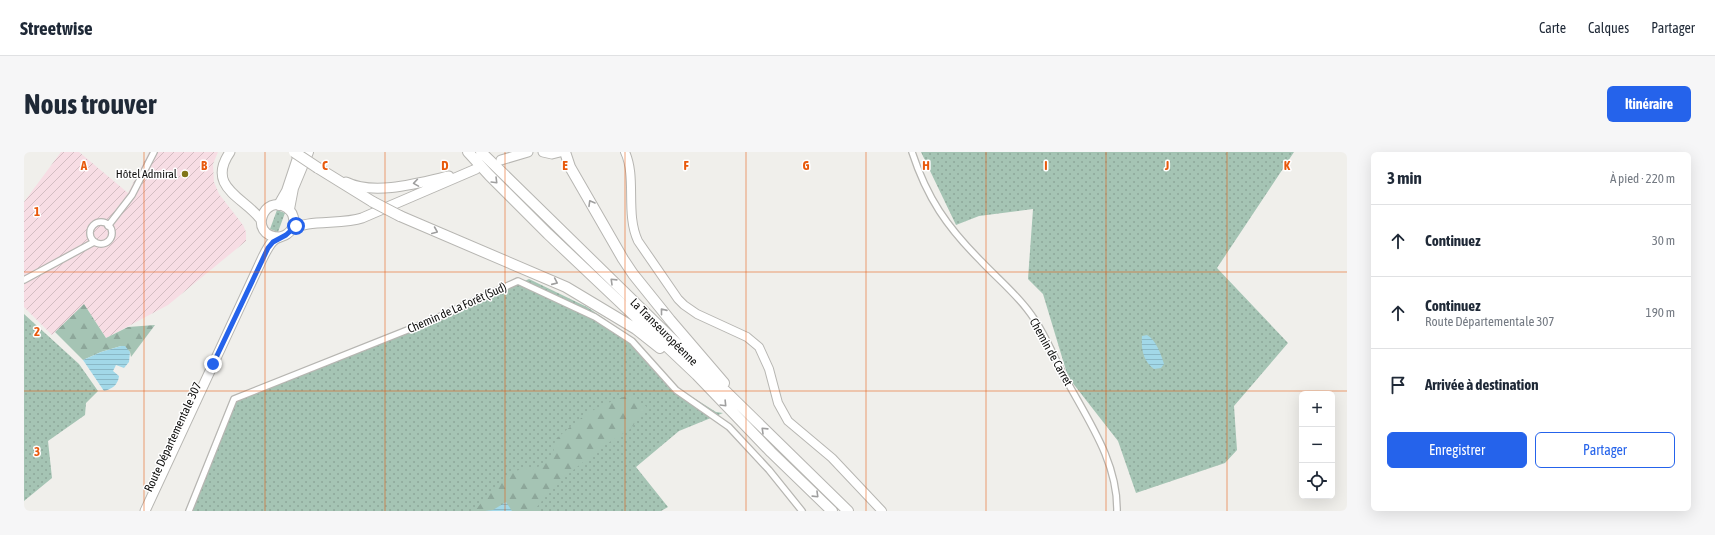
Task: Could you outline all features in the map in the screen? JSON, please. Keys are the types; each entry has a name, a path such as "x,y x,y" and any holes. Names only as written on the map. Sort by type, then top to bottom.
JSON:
{"highway":[{"path":"294,152 372,202 400,216 566,287 636,329 684,368 697,375"},
{"path":"279,205 286,191 300,152"},
{"path":"290,212 293,188 308,152"},
{"name":"La Transeuropéenne","path":"468,152 488,175 697,375 771,452 832,511"},
{"name":"La Transeuropéenne","path":"481,152 848,511"},
{"path":"565,152 570,167 622,259 670,320 725,383 730,397"}],"main road":[{"path":"230,152 224,162 223,168 227,188 236,198 255,211 261,220 265,231 271,236 279,237 286,235 300,225 343,223 362,218 472,170 426,182 372,188 350,184 319,167"},
{"path":"235,152 227,166 230,186 244,199 268,208"},
{"path":"508,156 528,152"},
{"path":"543,152 552,154 560,152"},
{"path":"261,220 263,213 268,208 279,205 306,220 324,224"},
{"path":"290,212 294,224 291,230"},
{"name":"Route Départementale 307","path":"138,511 264,243 265,231"},
{"name":"Route Départementale 307","path":"145,511 263,257 273,242 279,237"}],"street":[{"path":"108,226 132,195 154,152"},
{"path":"625,152 630,168 634,232 638,241 678,299 697,314 747,337 758,347 769,369 778,403 788,421 832,458 882,511"},
{"name":"Chemin de Carret","path":"912,152 920,174 939,213 975,255 1022,303 1041,329 1106,454 1118,495 1118,511"},
{"path":"24,280 94,242 103,244 109,241 112,231 108,226 102,223 93,226 90,232 94,242"},
{"name":"Chemin de La Forêt (Sud)","path":"189,511 234,399 430,321 518,281 595,317 632,341 676,390 729,427 769,470 802,511"}],"shaded area":[{"path":"61,152 79,152 128,193 149,152 218,152 213,164 214,182 219,194 243,225 246,232 246,241 168,305 106,338 84,304 52,335 24,307 24,202"}],"green space":[{"path":"921,152 1294,152 1217,268 1288,343 1234,406 1237,450 1225,463 1136,493 1118,441 1068,377 1043,294 1028,279 1033,209 979,216 956,225"},
{"path":"277,210 285,213 278,232 270,229"},
{"path":"529,279 587,307 605,319 631,340 678,388 716,412 723,413 679,431 636,467 668,507 661,511 191,511 236,401 437,321"},
{"path":"84,304 106,338 128,327 155,325 131,357 130,352 121,346 101,352 83,360 55,332"},
{"path":"24,314 79,364 98,391 86,403 85,415 48,441 52,478 24,501"},
{"path":"630,395 648,408 629,430 603,446 556,484 536,508 538,511 475,511 484,499 503,481 504,478 511,473 524,469 532,470 550,460 553,453 555,440 581,418 607,403"}],"water":[{"path":"1147,335 1153,340 1160,352 1164,364 1161,368 1154,369 1145,358 1142,350 1142,336"},
{"path":"125,346 130,352 129,362 124,368 116,365 113,371 119,376 117,382 112,388 104,391 83,360 101,352"},
{"path":"506,502 512,511 485,511 493,510"}],"place":[{"name":"Hôtel Admiral","path":"185,174"}],"route":[{"path":"213,364 268,248 279,237 283,237 296,226"}]}
